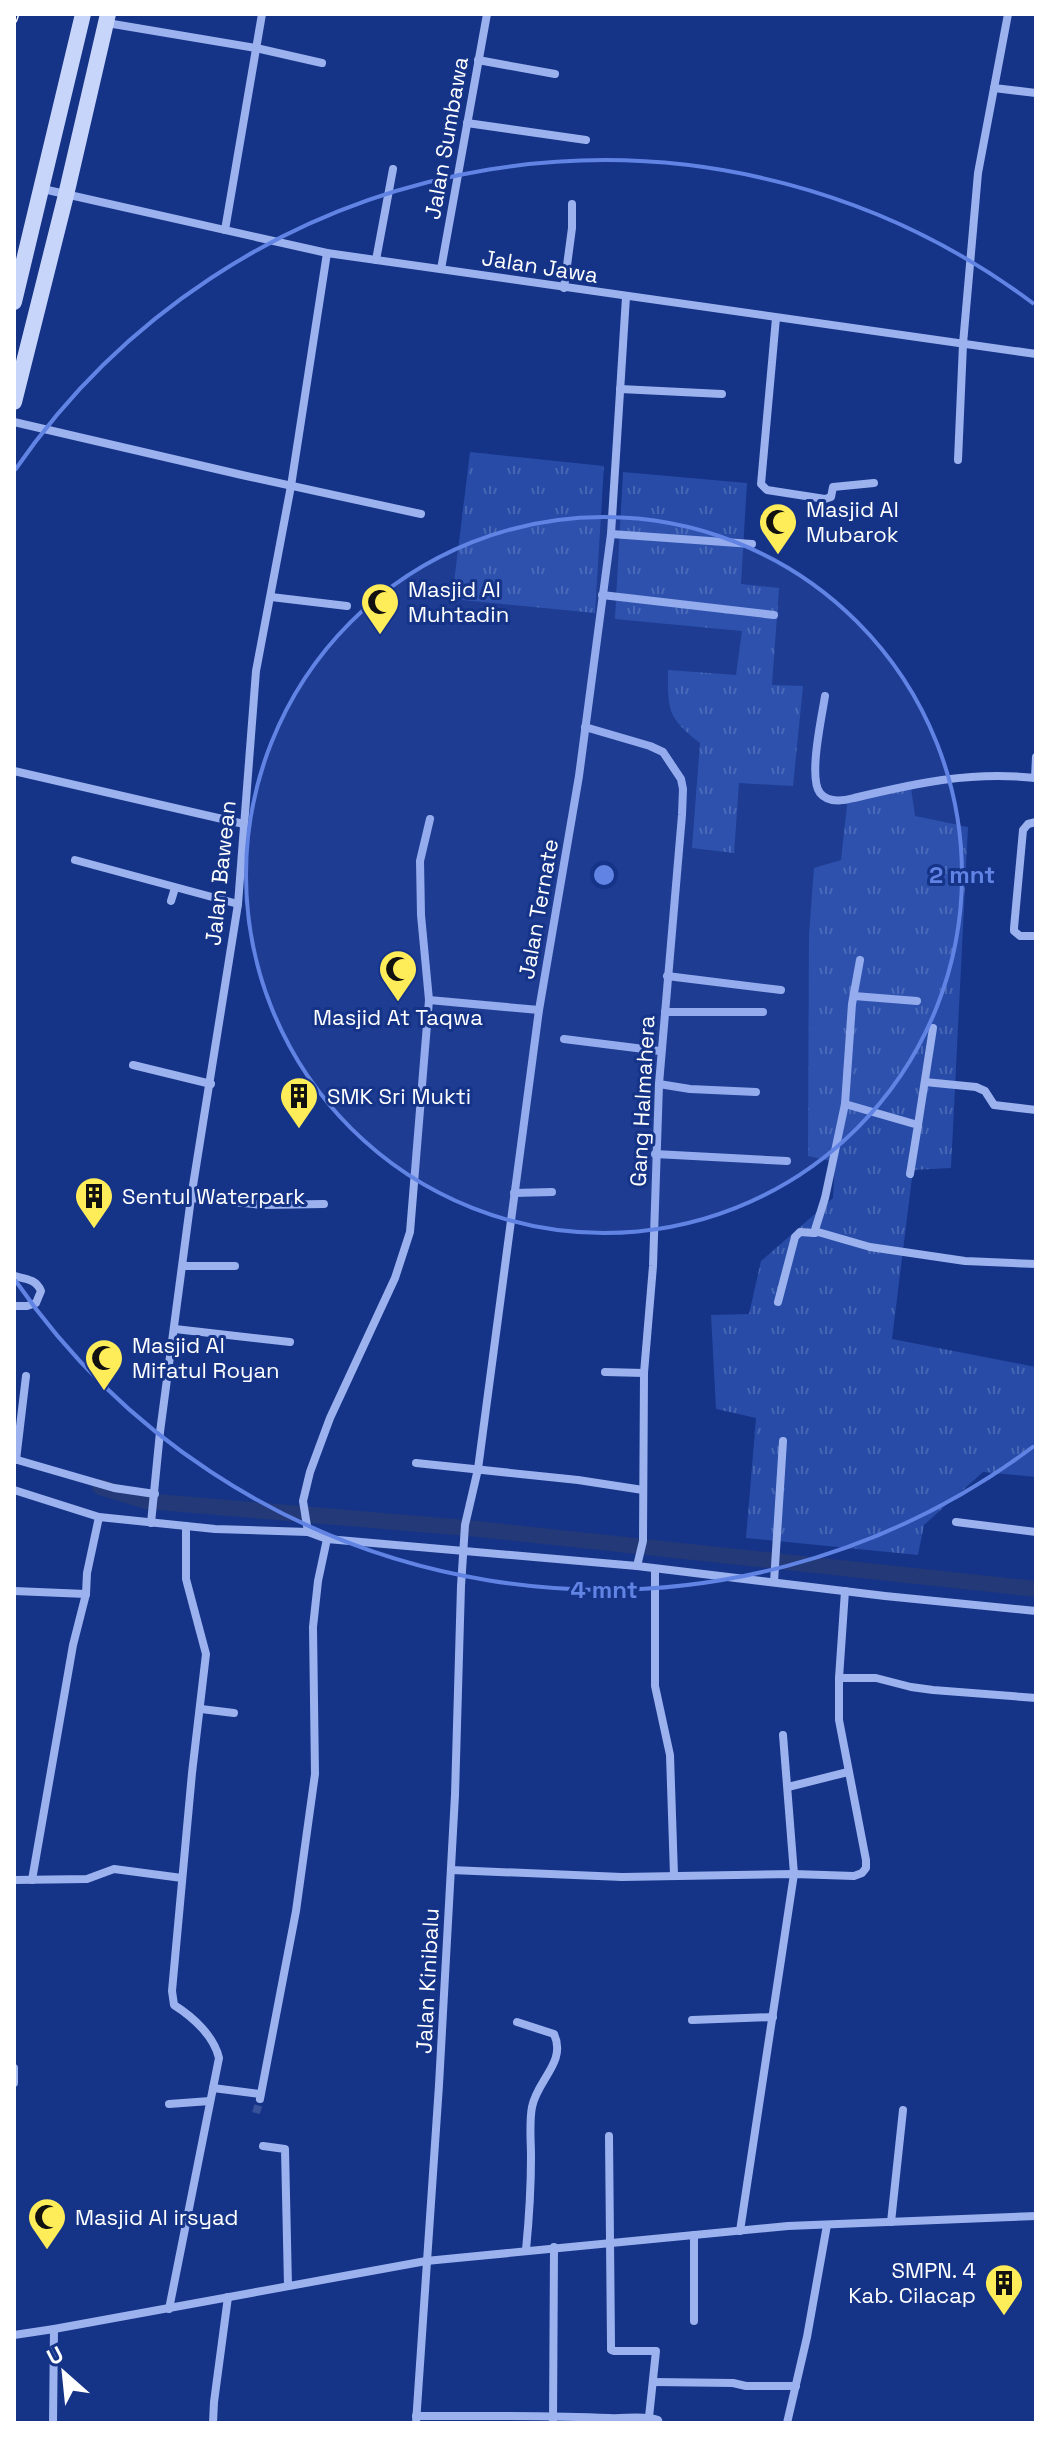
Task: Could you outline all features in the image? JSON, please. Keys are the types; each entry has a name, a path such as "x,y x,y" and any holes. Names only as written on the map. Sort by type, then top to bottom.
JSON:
{"main road":[{"path":"14,302 83,14"},
{"path":"14,402 107,18"}],"street":[{"path":"225,230 262,14"},
{"name":"Jalan Sumbawa","path":"441,269 487,14"},
{"path":"958,460 963,344 978,173 1008,14"},
{"path":"107,18 322,63"},
{"path":"478,60 555,74"},
{"path":"994,88 1036,93"},
{"path":"467,123 586,140"},
{"path":"376,260 393,169"},
{"name":"Jalan Jawa","path":"43,189 327,253 1036,354"},
{"path":"564,288 574,216 572,204"},
{"name":"Jalan Bawean","path":"152,1520 160,1432 191,1198 238,904 256,671 291,486 327,253"},
{"name":"Jalan Ternate","path":"465,1541 465,1525 478,1469 539,1010 579,776 611,534 626,297"},
{"path":"776,318 761,484 767,490 828,499 833,487 874,483"},
{"path":"620,389 722,394"},
{"path":"14,422 421,514"},
{"path":"611,534 752,544"},
{"path":"602,595 774,615"},
{"path":"271,597 347,606"},
{"path":"825,696 815,771 816,786 828,799 844,801 911,785 969,776 1035,778 1036,757"},
{"name":"Gang Halmahera","path":"585,727 663,752 681,779 683,789 660,1051 653,1266 644,1373 643,1541 639,1562"},
{"path":"14,771 244,824"},
{"path":"308,1532 303,1501 310,1472 330,1418 395,1278 410,1232 429,1000 421,915 420,861 430,819"},
{"path":"1036,822 1028,824 1023,830 1014,931 1020,936 1036,936"},
{"path":"75,860 238,904"},
{"path":"171,901 175,888"},
{"path":"814,1233 825,1198 845,1104 860,960"},
{"path":"667,976 781,990"},
{"path":"854,996 917,1001"},
{"path":"429,1000 539,1010"},
{"path":"665,1012 763,1012"},
{"path":"910,1174 933,1028"},
{"path":"564,1039 660,1051"},
{"path":"133,1065 211,1084"},
{"path":"925,1082 976,1087 985,1091 994,1105 1036,1110"},
{"path":"659,1084 690,1089 756,1092"},
{"path":"845,1104 918,1125"},
{"path":"655,1154 787,1161"},
{"path":"514,1193 552,1192"},
{"path":"191,1198 263,1205 324,1204"},
{"path":"778,1302 795,1237 800,1232 818,1232 870,1247 965,1261 1036,1264"},
{"path":"183,1266 235,1266"},
{"path":"14,1276 31,1280 38,1284 41,1291 36,1303 14,1306"},
{"path":"175,1329 290,1342"},
{"path":"605,1372 644,1373"},
{"path":"26,1376 15,1459 154,1496"},
{"path":"774,1577 783,1441"},
{"path":"416,1463 643,1490"},
{"path":"14,1490 99,1517 152,1520 186,1526 308,1532 327,1539 464,1553 639,1562 655,1569 774,1577 845,1591 1036,1611"},
{"path":"32,1880 99,1517"},
{"path":"956,1522 1036,1532"},
{"path":"169,2309 218,2053 194,2019 173,2001 182,1878 206,1654 186,1579 186,1526"},
{"path":"213,2088 260,2096 296,1911 313,1797 313,1627 327,1539"},
{"name":"Jalan Kinibalu","path":"416,2420 451,1870 465,1541"},
{"path":"655,1569 655,1686 670,1755 674,1875"},
{"path":"14,1591 86,1594"},
{"path":"451,1870 622,1877 854,1876 862,1873 866,1868 839,1720 845,1591"},
{"path":"839,1678 876,1678 933,1690 1036,1698"},
{"path":"201,1709 234,1713"},
{"path":"740,2231 794,1874 783,1735"},
{"path":"788,1787 848,1772"},
{"path":"14,1880 87,1879 114,1869 182,1878"},
{"path":"692,2020 773,2017"},
{"path":"517,2022 554,2034 559,2044 556,2059 532,2108 526,2250"},
{"path":"14,2068 14,2083"},
{"path":"169,2104 210,2101"},
{"path":"891,2222 903,2110"},
{"path":"609,2136 611,2350 656,2351 649,2417"},
{"path":"263,2146 285,2149 288,2286"},
{"path":"14,2335 426,2261 740,2231 1036,2216"},
{"path":"787,2423 810,2323 827,2225"},
{"path":"694,2235 694,2321"},
{"path":"553,2419 554,2247"},
{"path":"213,2423 228,2297"},
{"path":"53,2423 54,2329"},
{"path":"654,2382 796,2386"},
{"path":"416,2420 649,2417 659,2423"}],"green space":[{"path":"470,452 604,466 595,613 452,599"},
{"path":"623,472 747,483 741,584 779,588 772,685 803,686 793,786 739,783 734,853 692,848 700,743 675,719 669,704 668,670 736,675 742,631 615,619"},
{"path":"910,781 915,816 968,827 951,1168 913,1170 892,1339 1036,1367 1036,1477 983,1472 924,1525 918,1555 746,1538 756,1418 716,1409 711,1315 749,1314 761,1261 833,1198 835,1162 808,1156 809,935 814,868 841,860 848,796"}],"waterway":[{"path":"100,1487 146,1501 478,1529 1036,1589"}],"tunnel":[{"path":"256,2113 260,2099"}],"railway":[{"path":"14,20 16,14"}],"place":[{"name":"Masjid Al Mubarok","path":"778,556"},
{"name":"Masjid Al Muhtadin","path":"380,636"},
{"name":"Masjid At Taqwa","path":"398,1003"},
{"name":"SMK Sri Mukti","path":"299,1130"},
{"name":"Sentul Waterpark","path":"94,1230"},
{"name":"Masjid Al Mifatul Royan","path":"104,1392"},
{"name":"Masjid Al irsyad","path":"47,2251"},
{"name":"SMPN. 4 Kab. Cilacap","path":"1004,2317"}]}
